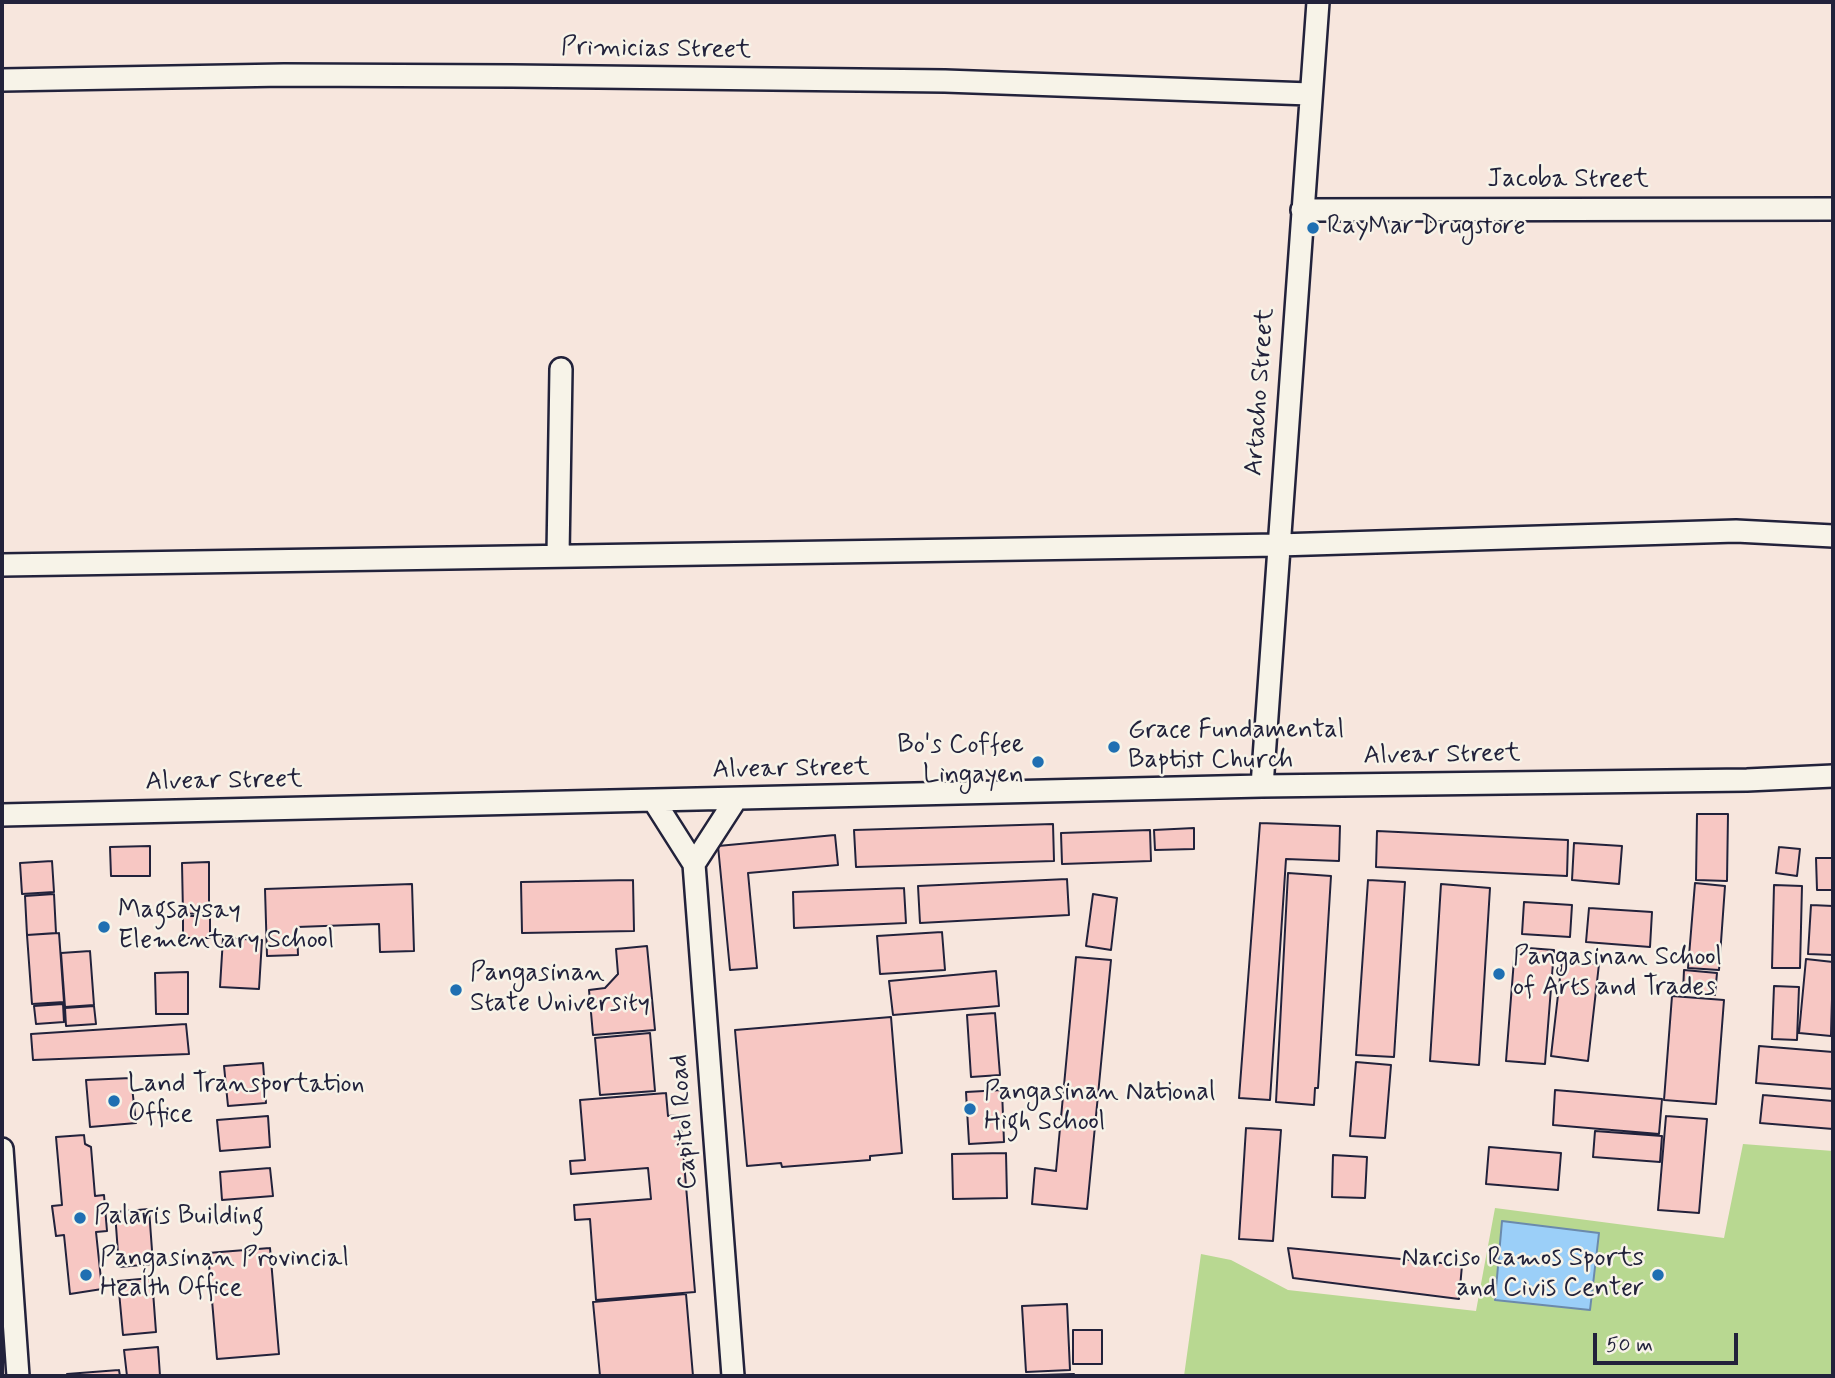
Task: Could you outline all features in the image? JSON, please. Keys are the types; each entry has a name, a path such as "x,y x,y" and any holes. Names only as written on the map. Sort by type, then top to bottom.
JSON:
{"street":[{"name":"Artacho Street","path":"1262,786 1318,2"},
{"name":"Primicias Street","path":"2,80 284,75 512,76 945,82 1310,94"},
{"name":"Jacoba Street","path":"1303,210 1833,209"},
{"path":"558,555 561,369"},
{"path":"2,565 1278,545 1736,531 1833,536"},
{"name":"Alvear Street","path":"2,815 1262,786 1747,780 1833,776"},
{"path":"694,864 736,799"},
{"name":"Capitol Road","path":"654,801 694,864 733,1376"},
{"path":"2,1149 19,1376"}],"green space":[{"name":"Narciso Ramos Sports and Civis Center","path":"1743,1144 1833,1151 1833,1376 1184,1376 1201,1254 1231,1260 1288,1290 1476,1311 1495,1208 1724,1238"}],"water":[{"path":"1502,1221 1599,1233 1590,1310 1495,1300"}],"building":[{"path":"1697,814 1728,814 1727,881 1696,880"},
{"path":"1260,823 1340,826 1339,861 1286,859 1270,1100 1239,1098"},
{"path":"1053,824 1054,861 856,867 854,830"},
{"path":"1194,828 1194,849 1155,850 1154,830"},
{"path":"1150,830 1151,861 1062,864 1061,833"},
{"path":"1377,831 1568,840 1567,876 1376,867"},
{"path":"835,835 838,865 748,873 757,968 730,970 718,846"},
{"path":"1574,843 1622,846 1619,884 1572,880"},
{"path":"150,846 150,876 111,876 110,847"},
{"path":"1779,847 1800,849 1797,876 1776,873"},
{"path":"1816,858 1833,858 1833,890 1817,890"},
{"path":"52,861 54,892 22,894 20,863"},
{"path":"209,862 209,913 183,914 182,863"},
{"path":"1288,873 1331,876 1318,1088 1315,1088 1314,1105 1276,1102"},
{"path":"1067,879 1069,915 920,923 918,886"},
{"path":"633,880 634,931 522,933 521,882"},
{"path":"1368,880 1405,882 1394,1057 1356,1055"},
{"path":"1695,883 1725,886 1719,970 1688,968"},
{"path":"412,884 414,951 380,952 379,924 297,927 298,955 267,956 265,889"},
{"path":"1441,884 1490,888 1479,1065 1430,1061"},
{"path":"1774,885 1802,886 1800,968 1772,968"},
{"path":"904,888 906,923 794,928 793,892"},
{"path":"54,894 56,933 27,935 25,896"},
{"path":"1093,894 1117,898 1111,950 1086,946"},
{"path":"1524,902 1572,905 1570,937 1522,934"},
{"path":"1811,905 1833,906 1833,955 1808,954"},
{"path":"1589,908 1652,912 1650,947 1586,942"},
{"path":"183,916 210,916 210,938 183,938"},
{"path":"942,932 945,970 880,974 877,936"},
{"path":"59,933 64,1002 32,1004 27,935"},
{"path":"223,938 262,940 259,989 220,987"},
{"path":"647,946 655,1030 593,1035 589,990 605,988 618,974 616,949"},
{"path":"1515,947 1554,950 1545,1064 1506,1061"},
{"path":"90,951 94,1005 65,1007 61,953"},
{"path":"1076,957 1111,960 1087,1209 1032,1204 1035,1168 1056,1171"},
{"path":"1806,959 1833,962 1831,1036 1799,1033"},
{"path":"1562,960 1599,964 1588,1061 1551,1056"},
{"path":"1684,970 1717,973 1715,995 1683,992"},
{"path":"996,971 999,1006 893,1015 889,981"},
{"path":"188,972 188,1014 156,1014 155,973"},
{"path":"1774,986 1799,987 1797,1040 1772,1039"},
{"path":"1672,996 1724,1000 1716,1104 1664,1100"},
{"path":"63,1004 64,1022 36,1024 34,1006"},
{"path":"94,1006 96,1024 66,1026 65,1008"},
{"path":"995,1013 1000,1075 971,1077 967,1015"},
{"path":"891,1017 902,1153 870,1156 870,1160 782,1167 781,1163 747,1166 735,1030"},
{"path":"186,1024 189,1054 33,1060 31,1034"},
{"path":"650,1033 655,1091 600,1095 595,1038"},
{"path":"1759,1046 1833,1052 1833,1089 1756,1083"},
{"path":"1356,1062 1391,1065 1385,1138 1350,1136"},
{"path":"263,1063 266,1103 228,1106 224,1066"},
{"name":"Land Transportation Office","path":"131,1078 136,1123 90,1127 86,1080"},
{"path":"1002,1090 1004,1142 969,1144 966,1092"},
{"path":"1555,1090 1662,1099 1659,1134 1553,1125"},
{"path":"666,1093 668,1116 680,1115 695,1292 596,1300 590,1219 575,1220 574,1205 651,1199 648,1168 571,1174 570,1161 585,1160 580,1100"},
{"path":"1763,1095 1833,1101 1833,1129 1760,1123"},
{"path":"268,1116 270,1147 220,1151 217,1120"},
{"path":"1666,1116 1707,1119 1699,1213 1658,1210"},
{"path":"1246,1128 1281,1130 1273,1241 1239,1239"},
{"path":"1595,1131 1662,1136 1660,1162 1593,1157"},
{"name":"Palaris Building","path":"84,1135 85,1144 91,1147 95,1196 104,1195 107,1231 96,1232 102,1289 70,1294 64,1235 56,1236 52,1206 62,1205 56,1137"},
{"path":"1489,1147 1561,1153 1558,1190 1486,1184"},
{"path":"1006,1153 1007,1198 953,1199 952,1154"},
{"path":"1333,1155 1367,1157 1365,1198 1332,1197"},
{"path":"270,1168 273,1196 222,1200 220,1172"},
{"path":"149,1209 153,1264 119,1267 115,1212"},
{"path":"270,1248 279,1354 217,1359 208,1253"},
{"path":"1288,1248 1462,1265 1459,1299 1293,1278"},
{"path":"152,1278 156,1332 123,1335 118,1281"},
{"path":"686,1294 693,1376 600,1376 593,1302"},
{"path":"1067,1304 1070,1370 1026,1372 1022,1306"},
{"path":"1073,1330 1102,1330 1102,1364 1073,1364"},
{"path":"158,1347 160,1376 127,1376 124,1350"},
{"path":"119,1370 120,1376 67,1376 67,1374"},
{"path":"1040,1375 1074,1376 1040,1376"}],"place":[{"name":"RayMar Drugstore","path":"1313,228"},
{"name":"Grace Fundamental Baptist Church","path":"1114,747"},
{"name":"Bo's Coffee Lingayen","path":"1038,762"},
{"name":"Magsaysay Elementary School","path":"104,927"},
{"name":"Pangasinan School of Arts and Trades","path":"1499,974"},
{"name":"Pangasinan State University","path":"456,990"},
{"name":"Land Transportation Office","path":"114,1101"},
{"name":"Pangasinan National High School","path":"970,1109"},
{"name":"Palaris Building","path":"80,1218"},
{"name":"Pangasinan Provincial Health Office","path":"86,1275"},
{"name":"Narciso Ramos Sports and Civis Center","path":"1658,1275"}]}
